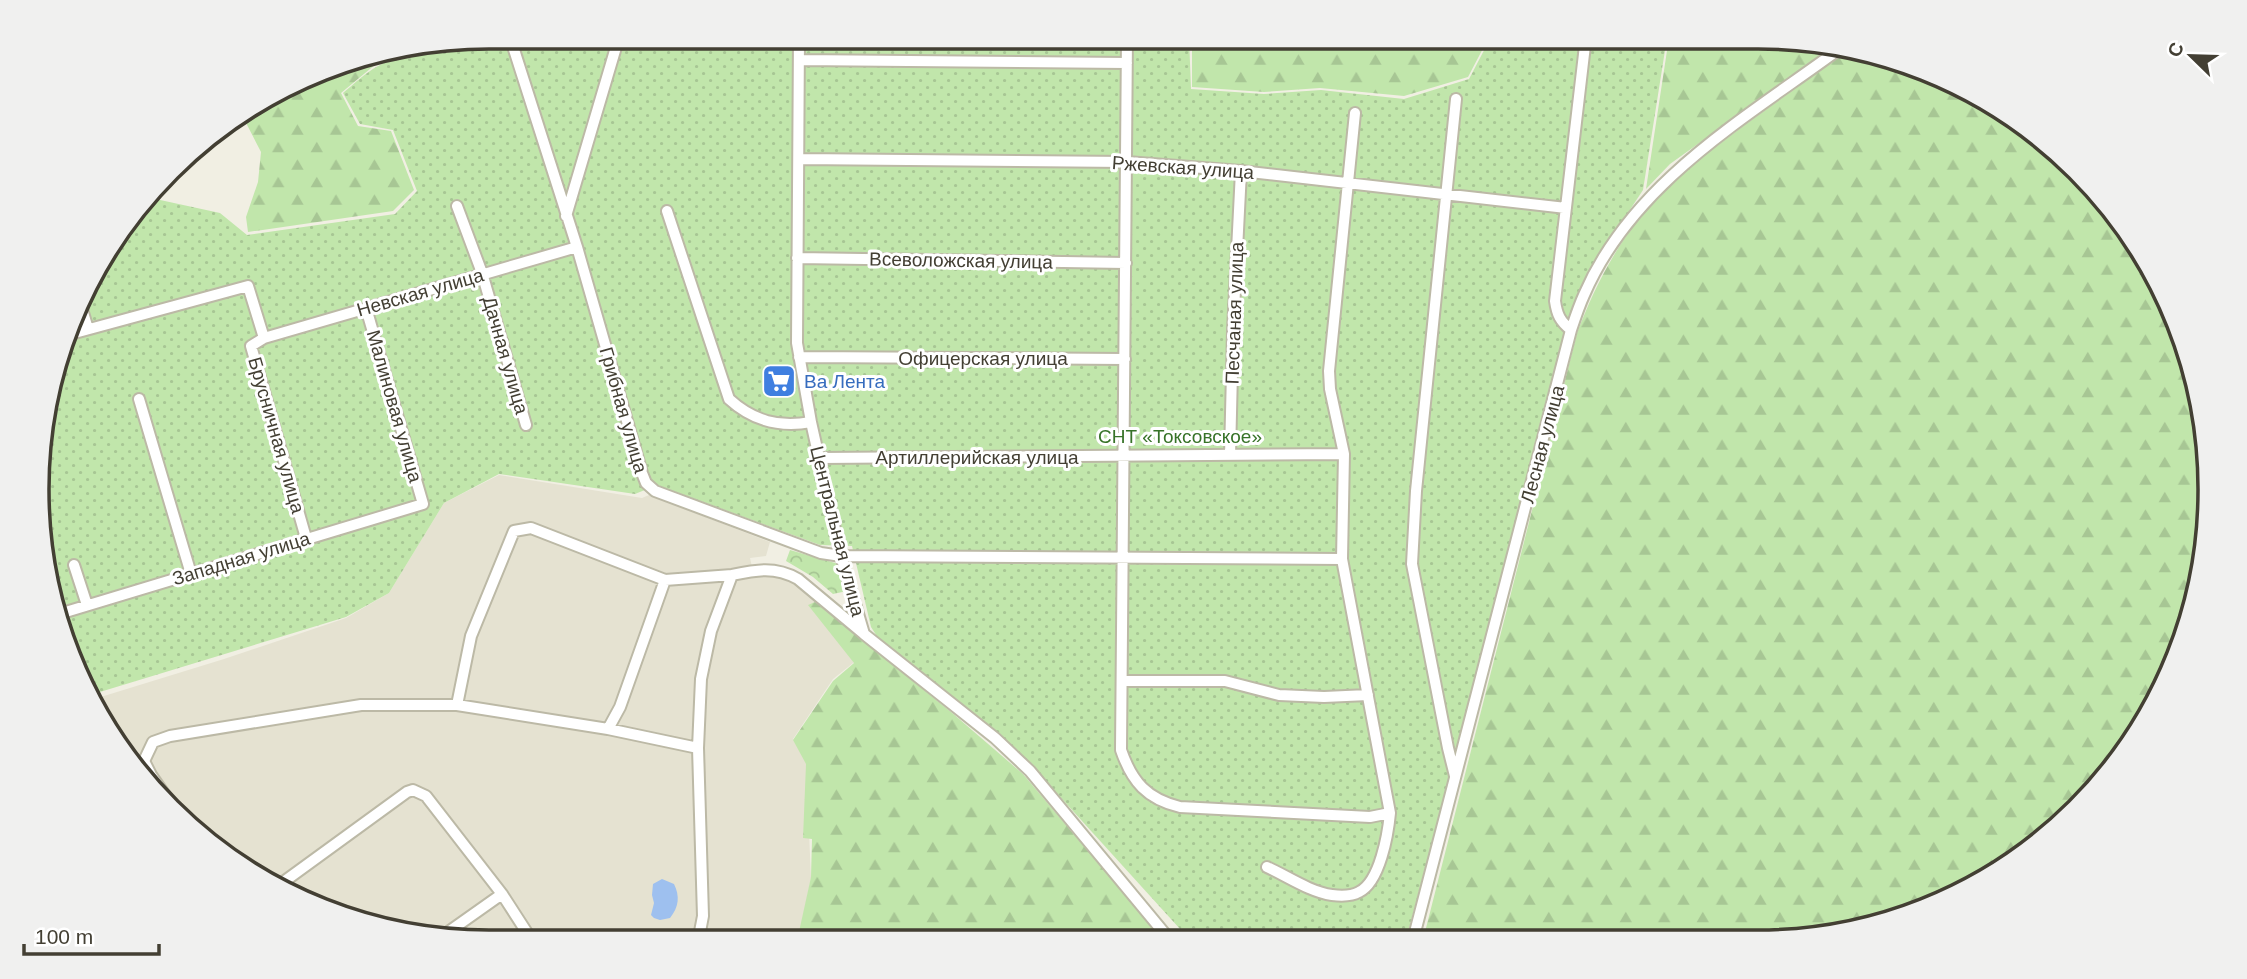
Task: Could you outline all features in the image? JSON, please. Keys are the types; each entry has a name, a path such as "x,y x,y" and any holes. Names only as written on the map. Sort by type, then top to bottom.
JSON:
{"street":[{"name":"Грибная улица","path":"514,49 577,247 646,483 654,491 821,553 841,556"},
{"path":"566,216 615,49"},
{"name":"Центральная улица","path":"799,49 797,343 811,422 841,556 864,634 995,738 1030,771 1162,930"},
{"path":"1127,49 1121,750 1128,771 1147,793 1160,802 1180,807 1370,817 1390,813"},
{"path":"1572,330 1556,313 1555,301 1585,49"},
{"name":"Лесная улица","path":"1416,930 1572,330 1584,295 1623,229 1653,194 1688,160 1831,55"},
{"path":"799,60 1127,62"},
{"path":"1455,776 1412,564 1416,491 1456,99"},
{"path":"1267,867 1331,895 1346,896 1360,892 1372,879 1381,857 1390,813 1342,559 1344,454 1330,389 1329,371 1355,113"},
{"name":"Ржевская улица","path":"799,159 1127,162 1241,171 1566,208"},
{"name":"Песчаная улица","path":"1230,455 1241,171"},
{"name":"Дачная улица","path":"457,206 482,274 526,425"},
{"path":"667,211 729,399 742,411 778,424 811,422"},
{"name":"Невская улица","path":"264,338 577,247"},
{"name":"Всеволожская улица","path":"797,258 1126,263"},
{"path":"79,332 248,286 264,338"},
{"name":"Малиновая улица","path":"366,308 424,504"},
{"path":"84,317 88,329"},
{"name":"Брусничная улица","path":"264,338 251,346 306,538"},
{"name":"Офицерская улица","path":"799,357 1125,359"},
{"path":"139,399 191,574"},
{"name":"Артиллерийская улица","path":"820,458 1344,454"},
{"name":"Западная улица","path":"66,612 424,504"},
{"path":"457,705 471,636 514,531 531,528 666,580 732,575 761,569 787,573 798,579 864,634"},
{"path":"841,556 1342,559"},
{"path":"74,565 87,605"},
{"path":"700,930 703,916 698,748 704,667 711,631 732,575"},
{"path":"608,729 620,708 666,580"},
{"path":"1123,681 1225,681 1279,695 1368,695"},
{"path":"146,766 144,761 153,743 170,736 361,705 457,705 608,729 698,748"},
{"path":"286,880 413,790 426,796 502,894 525,930"},
{"path":"454,928 502,894"}],"shaded area":[{"path":"499,475 642,498 649,495 770,542 766,556 750,558 754,576 772,575 793,582 872,648 833,679 793,739 806,763 811,878 800,930 490,930 404,922 348,907 269,871 199,821 158,780 123,734 101,697 346,618 389,593 444,503"}],"green space":[{"name":"СНТ «Токсовское»","path":"490,49 1189,49 1191,89 1264,94 1321,90 1404,99 1469,79 1485,49 1665,49 1643,190 1608,243 1567,331 1409,930 1181,930 1033,767 880,641 871,627 852,546 820,545 657,485 635,494 499,474 444,503 389,593 346,617 99,692 72,631 64,604 53,547 49,490 57,404 72,348 94,295 123,245 158,199 220,213 247,235 395,214 417,191 393,130 360,124 343,93 378,66 404,57"},
{"path":"1192,49 1483,49 1468,77 1404,96 1320,88 1264,92 1192,87"},
{"path":"1667,49 1758,49 1823,54 1670,164 1646,189"},
{"path":"1839,56 1899,72 1952,94 2026,140 2069,178 2107,221 2153,295 2175,348 2190,404 2197,461 2197,518 2190,575 2175,631 2139,710 2107,758 2069,801 2026,839 1978,871 1899,907 1843,922 1786,929 1426,930 1577,333 1592,296 1621,243 1645,211 1669,186 1712,150"},
{"path":"378,63 341,93 358,126 391,131 414,190 393,211 248,232 246,217 258,182 261,152 246,122 295,94 348,72"},
{"path":"790,550 842,565 847,591 833,594 813,577 786,561"},
{"path":"815,602 1023,774 1155,930 799,930 811,877 812,839 803,838 806,764 793,740 833,681 854,663 808,605"}],"water":[{"path":"662,879 674,884 678,901 670,918 660,920 651,915 654,903 653,884"}],"place":[{"name":"Ва Лента","path":"779,381"}]}
